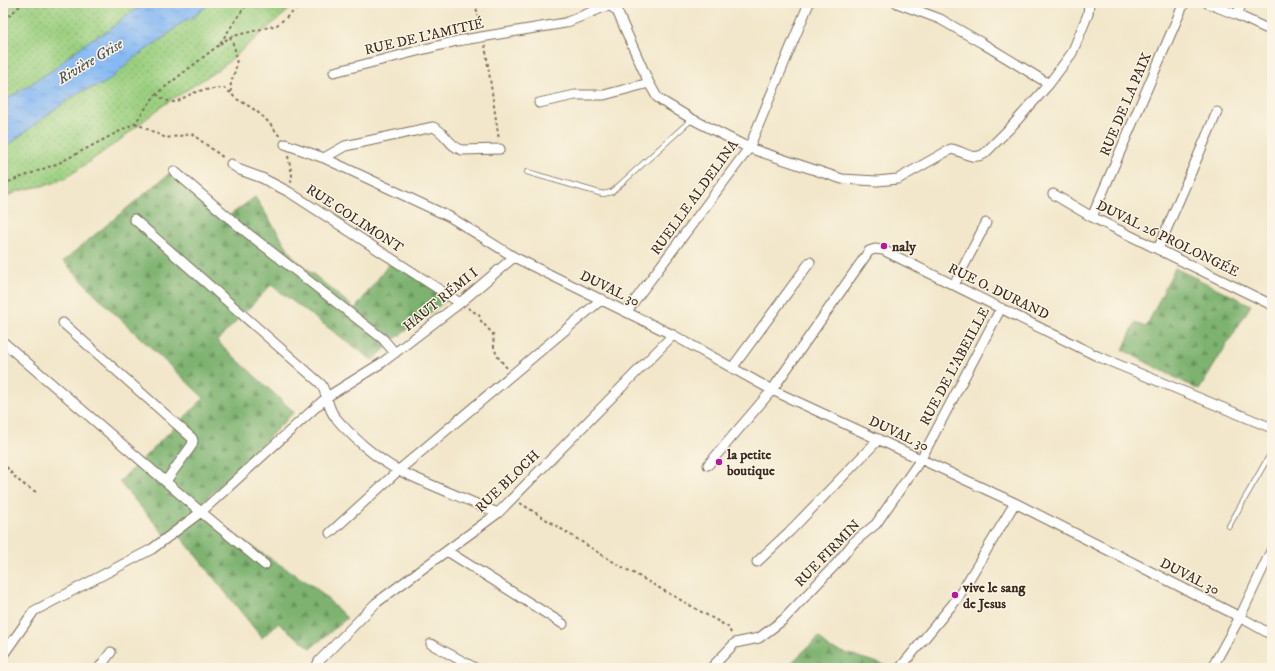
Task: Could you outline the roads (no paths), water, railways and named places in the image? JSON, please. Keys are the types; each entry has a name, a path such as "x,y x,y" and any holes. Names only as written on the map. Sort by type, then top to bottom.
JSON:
{"street":[{"name":"RUELLE ALDELINA","path":"627,311 749,148 809,3"},
{"path":"897,3 940,19 1049,84 1072,53 1088,14 1089,3"},
{"name":"RUE DE LA PAIX","path":"1092,217 1184,3"},
{"path":"1207,3 1237,15 1272,32"},
{"path":"1237,15 1242,3"},
{"name":"RUE DE L'AMITIÉ","path":"334,72 431,47 484,36 565,23 604,7 611,6 617,11 649,83 657,97 662,101 692,119 749,148 842,179 878,181 898,179 951,149 957,150 974,158 984,154 1011,127 1049,84"},
{"path":"539,103 575,95 604,95 649,83"},
{"path":"1158,249 1217,112"},
{"path":"324,158 345,146 433,127 444,134 452,146 462,150 500,149"},
{"name":"DUVAL 30","path":"285,144 324,158 450,217 514,257 673,334 772,390 1015,503 1240,617 1272,635"},
{"name":"RUE COLIMONT","path":"231,164 240,170 262,178 289,192 460,303"},
{"path":"174,171 241,228 378,335 395,353"},
{"name":"DUVAL 26 PROLONGÉE","path":"1053,194 1092,217 1272,305"},
{"path":"134,218 321,384 326,391 330,410 368,450 399,470 498,513"},
{"path":"954,285 986,223"},
{"name":"RUE O. DURAND","path":"772,390 870,250 875,249 883,250 1097,356 1272,428"},
{"name":"HAUT RÉMI I","path":"3,655 34,611 152,549 201,512 328,397 395,353 460,303 514,257"},
{"path":"732,368 810,262"},
{"path":"330,533 399,470 602,299"},
{"name":"RUE DE L'ABEILLE","path":"921,459 1001,308"},
{"path":"63,324 192,438 192,445 166,481"},
{"name":"RUE BLOCH","path":"316,668 318,661 376,603 498,513 673,334"},
{"path":"3,342 265,565"},
{"path":"708,465 772,390"},
{"path":"758,562 879,440"},
{"name":"RUE FIRMIN","path":"711,668 735,644 759,638 783,620 837,563 854,542 876,524 921,459"},
{"path":"900,668 958,599 1015,503"},
{"path":"1212,668 1240,617 1272,549"},
{"path":"447,551 563,624"},
{"path":"431,644 475,668"},
{"path":"99,668 111,652"}],"lane":[{"path":"527,172 607,194 612,192 692,119"},
{"path":"1229,526 1272,451"}],"water":[{"name":"Rivière Grise","path":"146,3 210,3 193,17 184,21 163,38 132,59 105,83 80,92 3,147 3,102 57,67 67,57 92,39 108,31 123,18"}],"place":[{"name":"naly","path":"884,246"},
{"name":"la petite boutique","path":"719,462"},
{"name":"vive le sang de Jesus","path":"955,595"}]}
